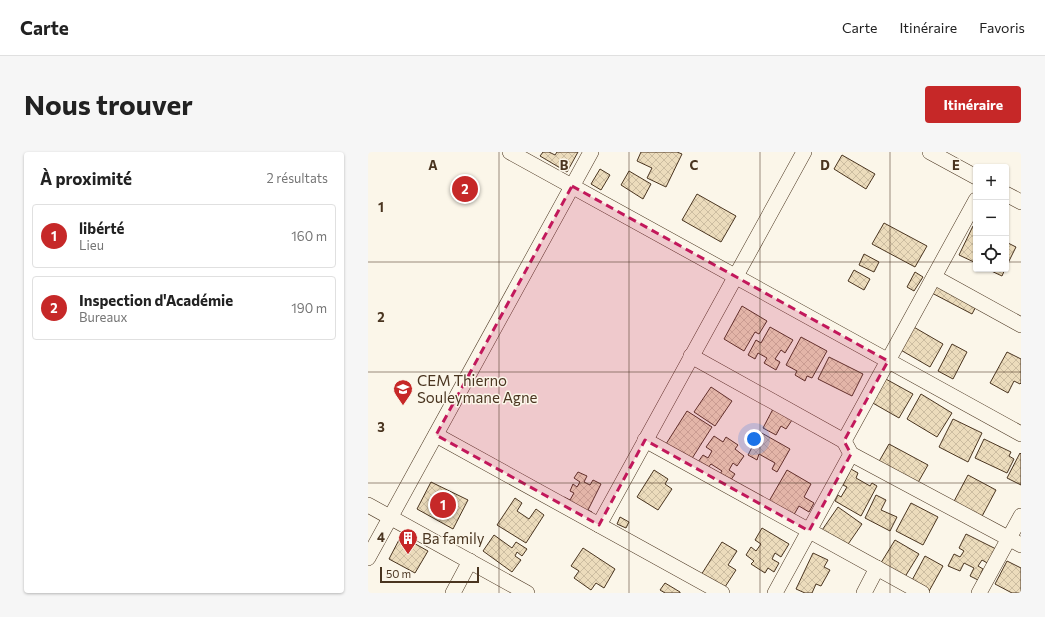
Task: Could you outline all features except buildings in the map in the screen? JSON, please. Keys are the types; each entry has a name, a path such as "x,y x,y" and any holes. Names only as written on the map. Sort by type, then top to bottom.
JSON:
{"street":[{"path":"510,152 1021,434"},
{"path":"368,558 591,152"},
{"path":"599,525 804,152"},
{"path":"930,152 973,176"},
{"path":"1009,196 1021,202"},
{"path":"775,593 810,531 847,447 888,361 973,205"},
{"path":"934,276 1021,324"},
{"path":"691,356 1014,542"},
{"path":"436,435 722,593"},
{"path":"645,440 922,593"},
{"path":"368,505 527,593"},
{"path":"979,593 1014,542 1021,516"},
{"path":"452,593 470,561"},
{"path":"864,593 877,568"}],"highlighted area":[{"path":"572,186 888,361 844,441 851,454 809,531 645,440 599,525 436,435"}],"place":[{"name":"Inspection d'Académie","path":"465,189"},
{"name":"CEM Thierno Souleymane Agne","path":"403,406"},
{"name":"libérté","path":"443,505"},
{"name":"Ba family","path":"408,555"}]}
